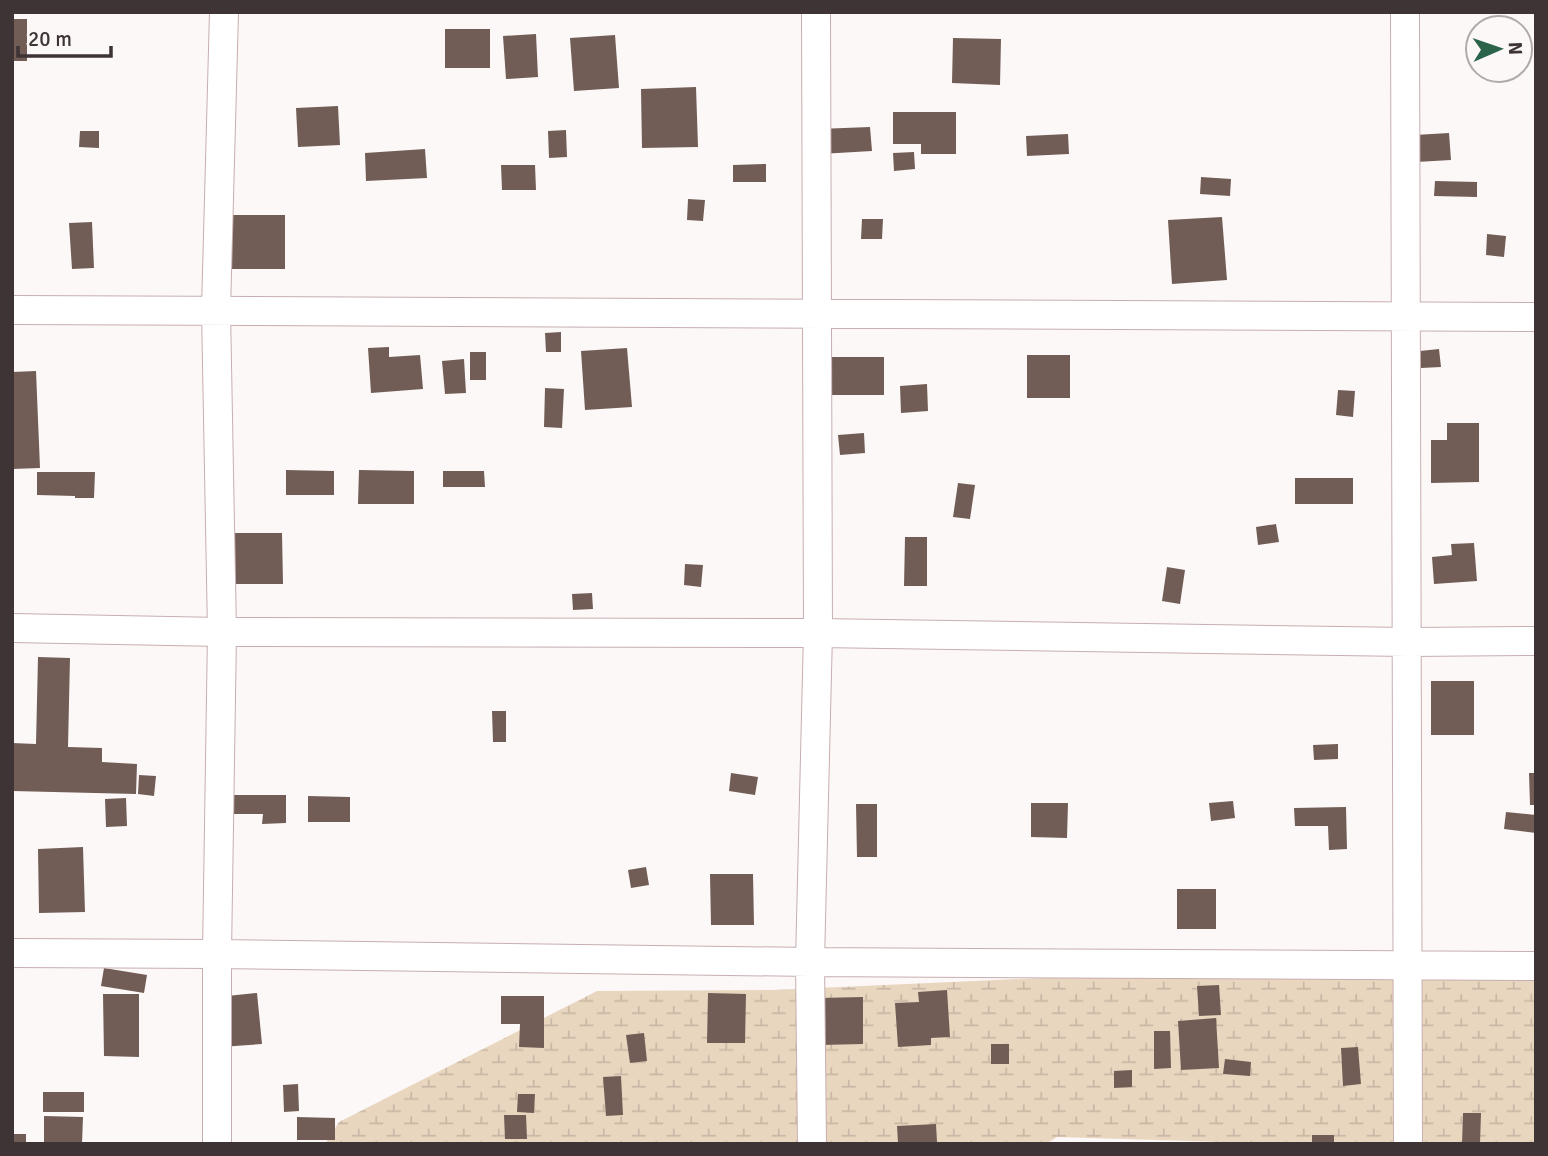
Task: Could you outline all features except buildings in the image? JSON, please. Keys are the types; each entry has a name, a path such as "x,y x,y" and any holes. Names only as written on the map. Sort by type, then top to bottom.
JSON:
{"street":[{"path":"216,1144 222,632 216,310 223,12"},
{"path":"812,1144 810,962 818,633 816,12"},
{"path":"1405,12 1408,1144"},
{"path":"12,310 1536,317"},
{"path":"12,628 222,632 818,633 1408,642 1536,640"},
{"path":"12,953 1536,967"}],"green space":[{"path":"1536,956 1536,1144 1290,1144 1057,1137 1046,1144 325,1144 339,1122 597,991 773,990"}]}
